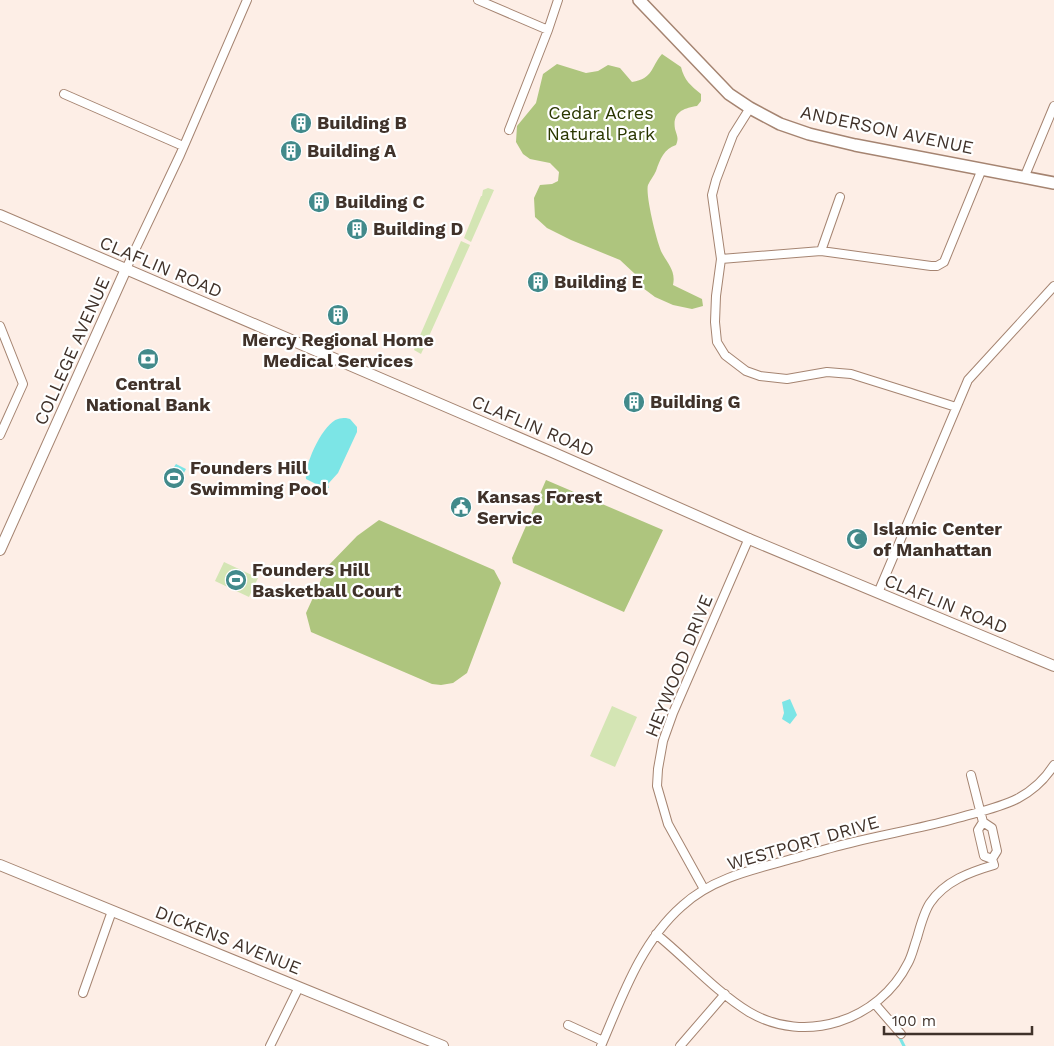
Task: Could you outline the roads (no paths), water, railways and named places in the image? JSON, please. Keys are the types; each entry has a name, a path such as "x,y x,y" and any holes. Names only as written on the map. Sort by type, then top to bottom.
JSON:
{"main road":[{"name":"ANDERSON AVENUE","path":"639,0 729,94 780,124 809,134 855,145 1054,183"}],"street":[{"name":"COLLEGE AVENUE","path":"0,550 247,0"},
{"path":"478,0 548,30"},
{"path":"509,130 558,0"},
{"path":"64,94 183,146"},
{"path":"1024,178 1054,106"},
{"path":"750,108 733,135 712,195 721,259 715,322 717,342 725,355 746,371 760,376 787,379 827,372 851,374 956,407"},
{"path":"721,259 821,250 937,266 944,262 982,169"},
{"path":"821,250 840,197"},
{"name":"CLAFLIN ROAD","path":"0,215 748,538 1054,666"},
{"path":"878,593 968,380 1054,286"},
{"path":"0,326 23,384 0,435"},
{"name":"HEYWOOD DRIVE","path":"704,889 668,824 657,786 658,769 663,741 673,713 748,538"},
{"name":"WESTPORT DRIVE","path":"602,1043 639,962 656,934 682,906 704,889 736,874 853,842 1005,806 1030,792 1047,777 1054,766"},
{"path":"971,775 983,822 992,828 997,851 992,858"},
{"path":"983,822 978,830 984,856 992,858"},
{"path":"656,934 725,994 750,1012 766,1020 790,1026 816,1027 831,1024 848,1020 875,1004 889,991 908,963 930,903 943,888 966,874 994,864 992,858"},
{"name":"DICKENS AVENUE","path":"0,865 444,1046"},
{"path":"83,993 112,911"},
{"path":"270,1046 299,987"},
{"path":"680,1046 725,994"},
{"path":"875,1004 901,1034"},
{"path":"568,1025 602,1043"}],"water":[{"path":"346,418 350,419 357,427 357,432 338,473 328,484 329,488 306,479 311,455 326,428 332,422"},
{"name":"Founders Hill Swimming Pool","path":"176,464 186,469 176,488 164,482"},
{"path":"790,699 797,715 790,724 782,719 784,713 782,702"}],"waterway":[{"path":"899,1036 904,1046"}],"place":[{"name":"Building B","path":"301,123"},
{"name":"Building A","path":"291,151"},
{"name":"Building C","path":"319,202"},
{"name":"Building D","path":"357,229"},
{"name":"Building E","path":"538,282"},
{"name":"Mercy Regional Home Medical Services","path":"338,315"},
{"name":"Central National Bank","path":"148,359"},
{"name":"Building G","path":"634,402"},
{"name":"Founders Hill Swimming Pool","path":"174,478"},
{"name":"Kansas Forest Service","path":"461,507"},
{"name":"Islamic Center of Manhattan","path":"857,539"},
{"name":"Founders Hill Basketball Court","path":"236,580"}],"park label":[{"name":"Cedar Acres Natural Park","path":"601,123"}]}
